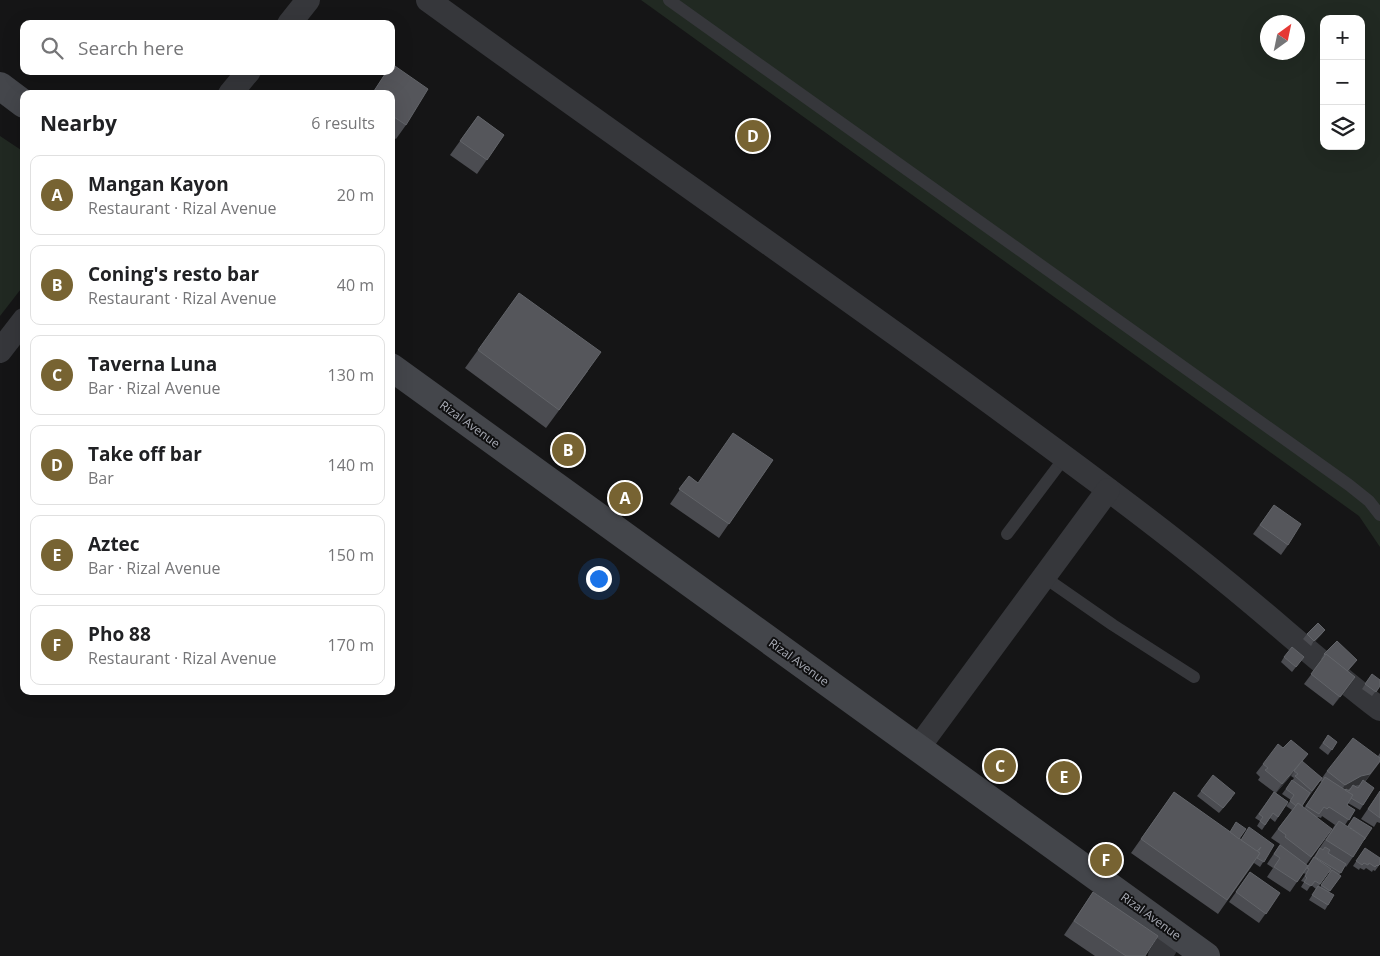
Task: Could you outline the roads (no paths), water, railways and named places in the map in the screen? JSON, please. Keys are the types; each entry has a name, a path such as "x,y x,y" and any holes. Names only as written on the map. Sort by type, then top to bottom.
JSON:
{"street":[{"path":"292,20 308,0"},
{"path":"428,0 910,344 1108,490 1224,580 1380,709"},
{"path":"233,90 246,75"},
{"path":"0,86 20,101"},
{"path":"0,351 20,325"},
{"name":"Rizal Avenue","path":"395,370 1206,956"},
{"path":"918,748 1108,490"},
{"path":"1160,956 1174,933"}],"lane":[{"path":"669,0 1349,485 1368,501 1380,515"},
{"path":"1007,534 1065,458"},
{"path":"1044,577 1113,625 1194,677"}],"place":[{"name":"Take off bar","path":"753,136"},
{"name":"Coning's resto bar","path":"568,450"},
{"name":"Mangan Kayon","path":"625,498"},
{"name":"Taverna Luna","path":"1000,766"},
{"name":"Aztec","path":"1064,777"},
{"name":"Pho 88","path":"1106,860"}]}
